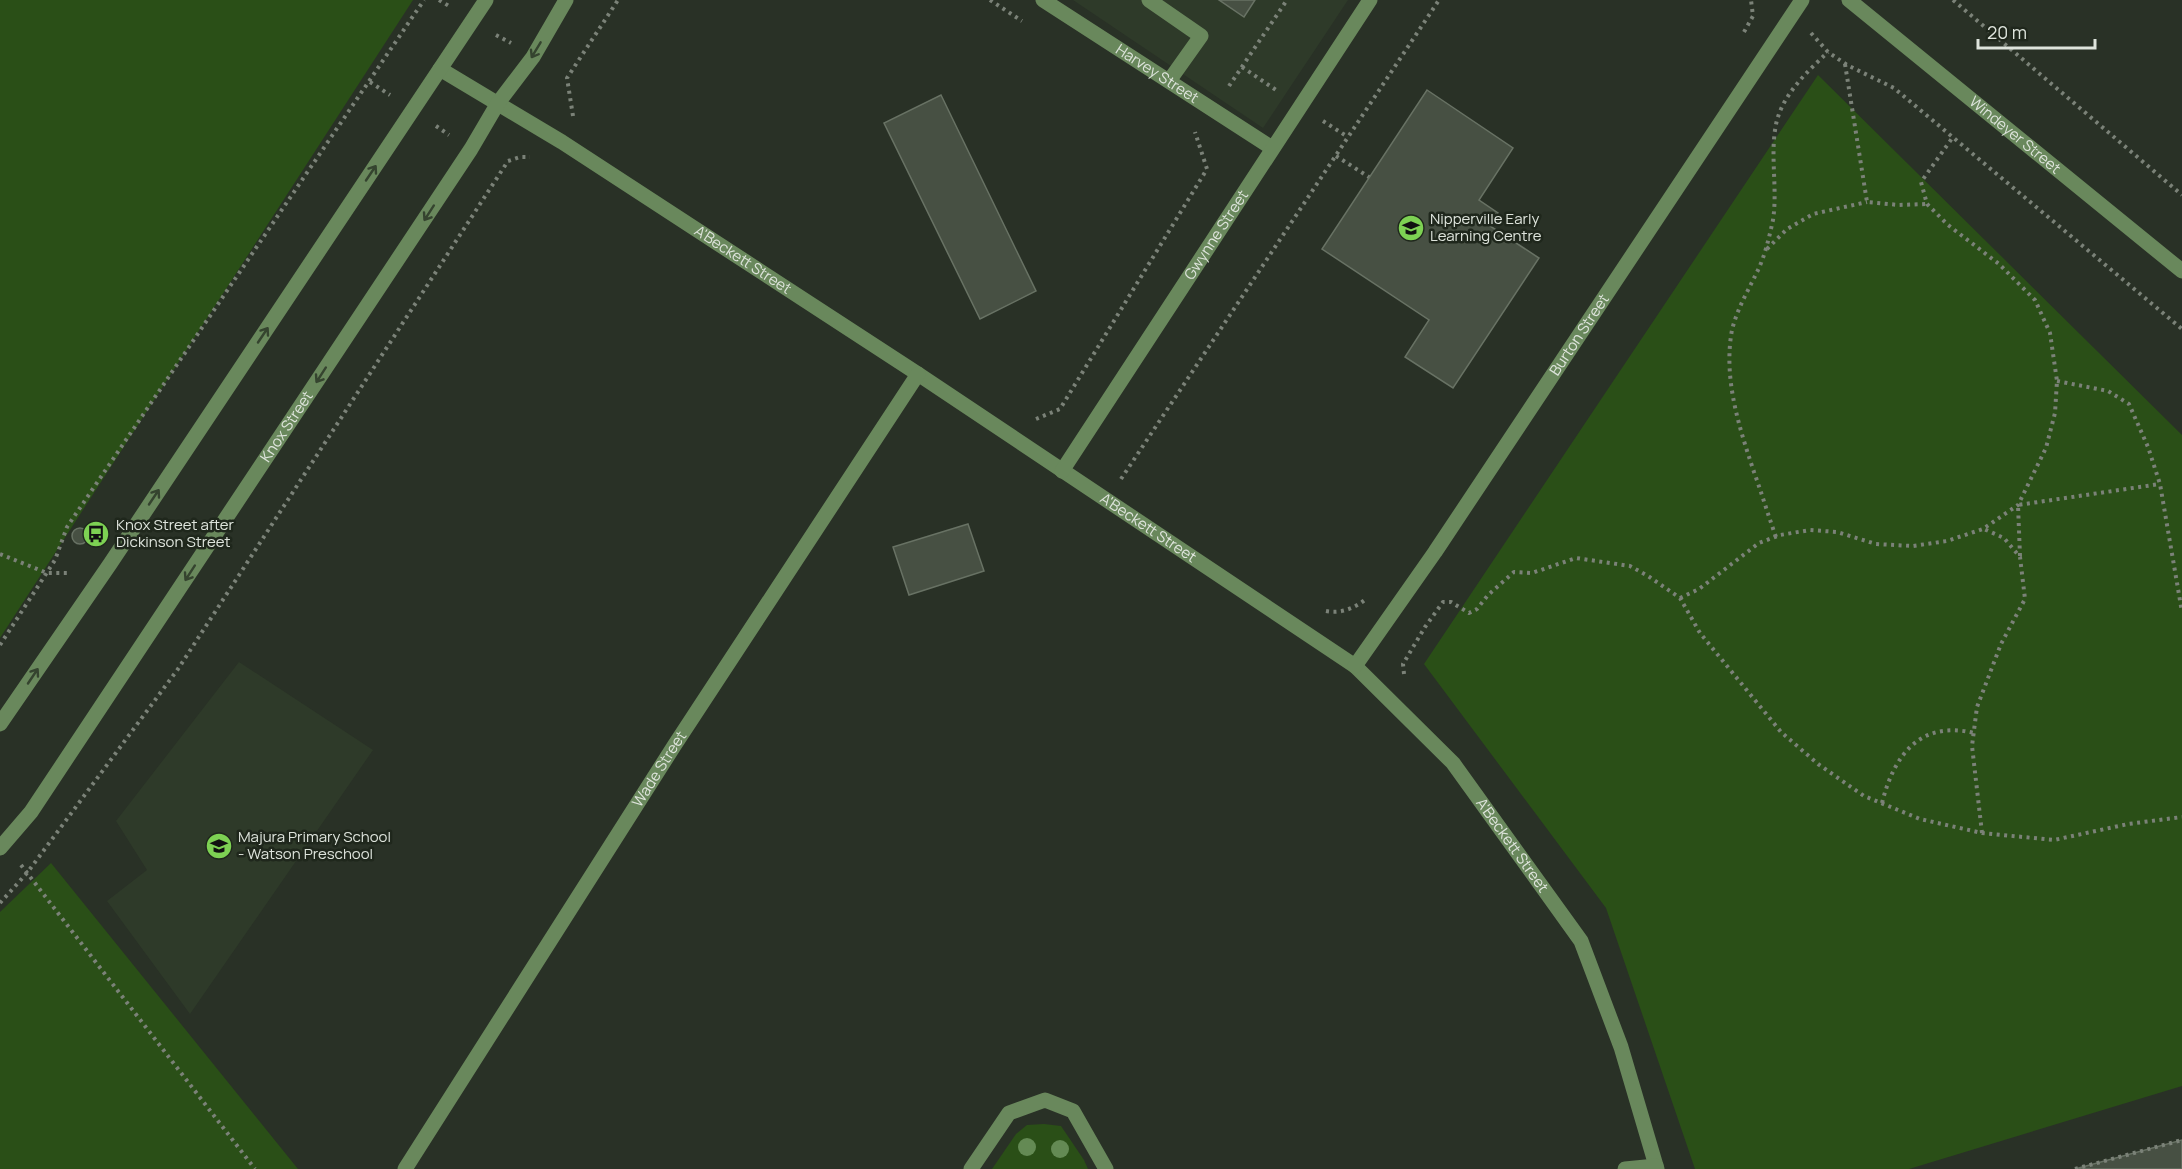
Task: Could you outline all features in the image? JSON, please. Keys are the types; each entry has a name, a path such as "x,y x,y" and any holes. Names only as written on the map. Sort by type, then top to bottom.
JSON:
{"street":[{"path":"0,724 116,555 486,0"},
{"name":"Knox Street","path":"0,848 32,812 464,159 498,103 533,57 566,0"},
{"name":"Harvey Street","path":"1043,0 1272,148"},
{"path":"1149,0 1201,36 1169,81"},
{"name":"Gwynne Street","path":"1062,471 1370,0"},
{"name":"Burton Street","path":"1355,666 1435,552 1793,17 1802,0"},
{"name":"Windeyer Street","path":"1849,0 2182,271"},
{"name":"A'Beckett Street","path":"440,69 498,103 918,374 1355,666 1453,763 1581,941 1621,1047 1657,1167"},
{"name":"Wade Street","path":"405,1169 674,746 918,374"},
{"path":"971,1169 1009,1113 1044,1100 1072,1111 1106,1169"},
{"path":"1625,1169 1657,1167"}],"path":[{"path":"0,645 55,560 67,527 424,0"},
{"path":"439,0 567,78"},
{"path":"573,118 567,78 618,0"},
{"path":"990,0 1029,25"},
{"path":"1226,90 1287,0"},
{"path":"1121,480 1439,0"},
{"path":"1953,0 2182,195"},
{"path":"1793,17 1820,41 1828,52 1894,88 2182,329"},
{"path":"1776,537 1744,443 1732,395 1729,360 1732,329 1766,249 1773,217 1778,120 1789,96 1803,76 1828,52"},
{"path":"1845,63 1867,202"},
{"path":"1032,421 1060,410 1207,169 1195,132 1185,126"},
{"path":"1953,137 1921,182 1927,204 1948,225 1999,264 2035,300 2050,333 2057,381 2055,413 2046,448 2018,505 2020,557 2025,599 2001,644 1985,680 1977,707 1972,746 1982,833"},
{"path":"1336,156 1369,177"},
{"path":"0,903 27,873 178,669 508,161 520,157 534,158"},
{"path":"1766,249 1787,229 1813,214 1867,202 1899,205 1927,204"},
{"path":"2057,381 2108,391 2129,404 2148,447 2160,484 2182,612"},
{"path":"1680,598 1699,589 1759,543 1776,537 1810,530 1837,532 1876,544 1913,546 1947,541 1983,529 2018,505 2160,484"},
{"path":"1983,529 2004,538 2020,557"},
{"path":"0,554 47,573 74,573"},
{"path":"1425,627 1443,602 1451,602 1468,613 1477,609 1488,595 1514,572 1532,573 1576,558 1630,566 1680,598 1700,633 1781,732 1818,764 1864,796 1920,819 1982,833 2054,840 2128,824 2182,817"},
{"path":"1882,803 1888,779 1897,761 1911,746 1943,729 1959,729 1974,733"},
{"path":"27,873 255,1169"},
{"path":"2075,1169 2182,1140"}],"shaded area":[{"path":"1073,0 1348,0 1263,128"},
{"name":"Majura Primary School - Watson Preschool","path":"239,662 373,750 190,1014 107,901 147,870 116,821"}],"green space":[{"path":"0,0 413,0 0,638"},
{"path":"1818,75 2182,435 2182,1086 1909,1169 1695,1169 1606,908 1424,664"},
{"path":"51,863 298,1169 0,1169 0,912"},
{"path":"1027,1125 1061,1126 1088,1169 992,1169 1016,1134"}],"building":[{"path":"1219,0 1255,0 1244,17"},
{"path":"1427,90 1513,148 1479,200 1498,213 1490,226 1539,258 1453,388 1405,357 1429,320 1322,249"},
{"path":"941,95 1036,291 980,319 884,123"},
{"path":"968,524 984,571 909,595 893,547"},
{"path":"80,528 86,530 88,536 86,542 80,544 74,542 72,536 74,530"},
{"path":"2182,1140 2182,1169 2075,1169"}],"place":[{"name":"Nipperville Early Learning Centre","path":"1411,228"},
{"name":"Knox Street after Dickinson Street","path":"96,534"},
{"name":"Majura Primary School - Watson Preschool","path":"219,846"}]}
